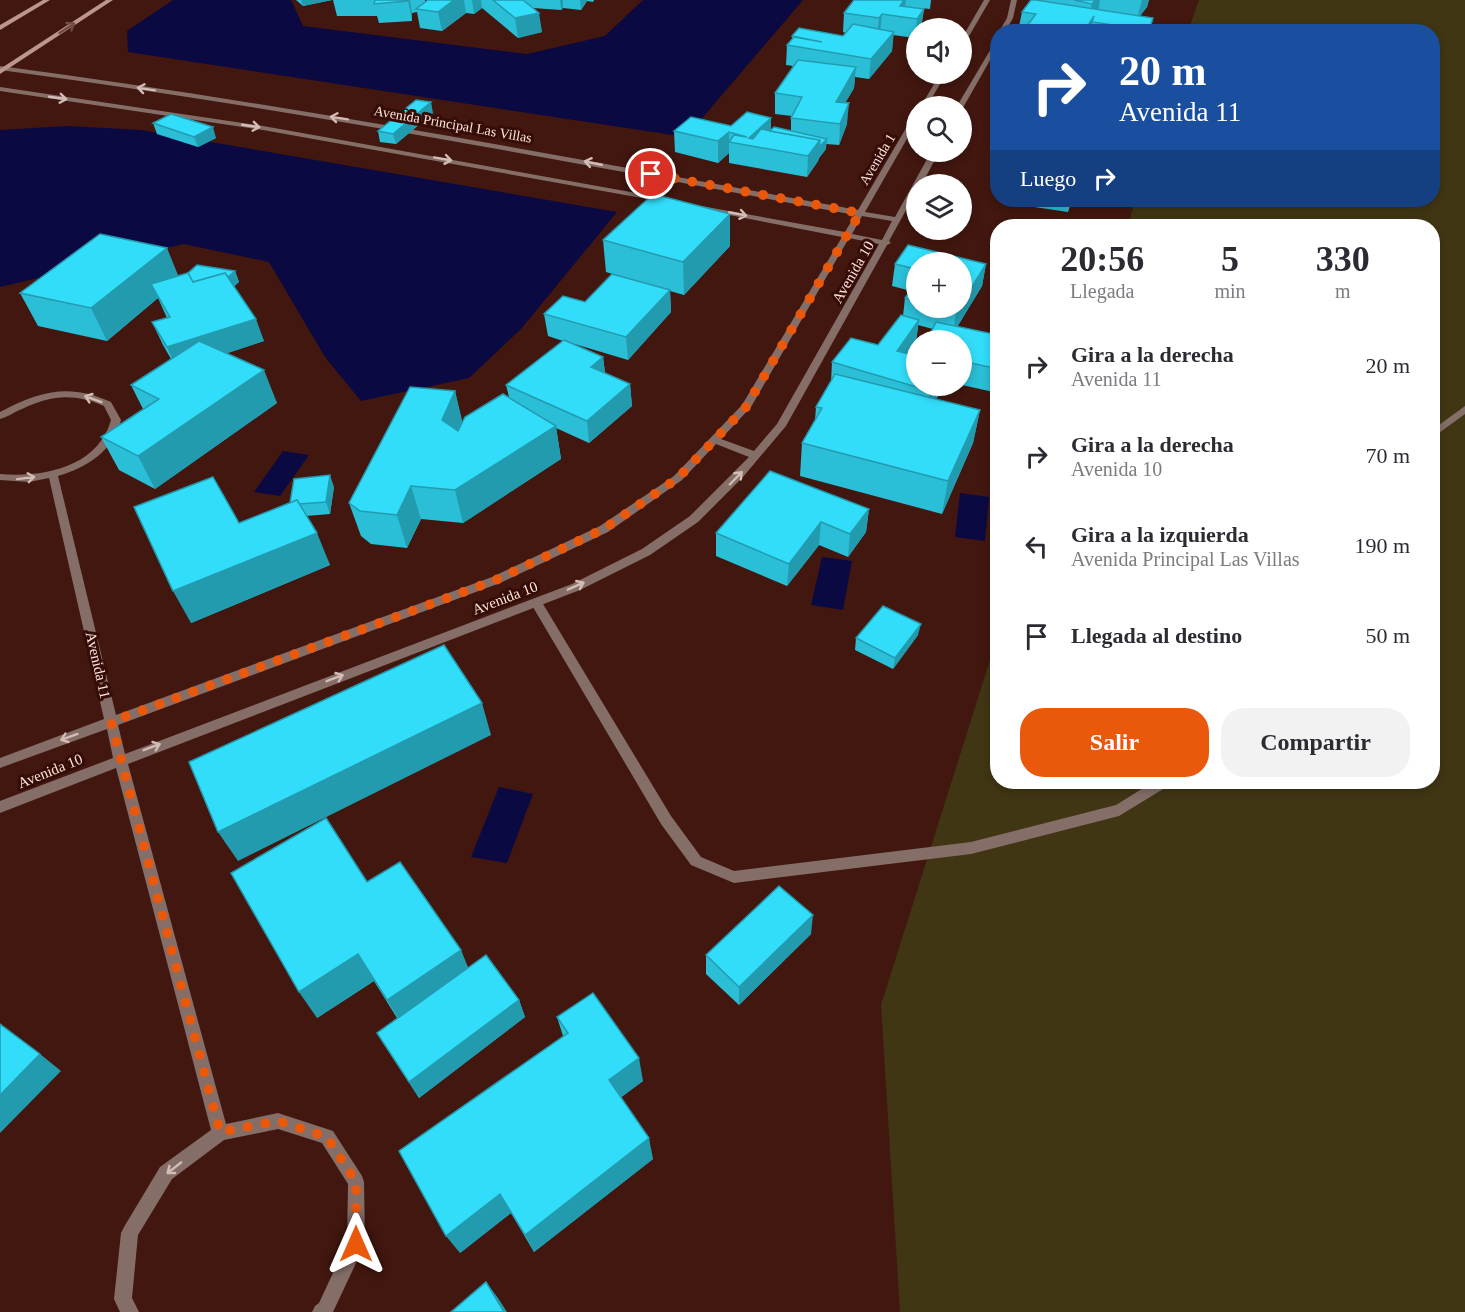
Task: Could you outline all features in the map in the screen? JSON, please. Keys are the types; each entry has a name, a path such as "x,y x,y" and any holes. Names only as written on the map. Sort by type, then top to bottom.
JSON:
{"main road":[{"path":"0,28 47,0"},
{"path":"2,70 110,0"}],"street":[{"path":"972,26 987,0"},
{"path":"1007,24 1014,0"},
{"path":"966,96 990,53"},
{"name":"Avenida Principal Las Villas","path":"2,70 413,130 898,220"},
{"path":"0,89 263,128 668,201"},
{"name":"Avenida 1","path":"846,235 906,135"},
{"path":"679,203 887,243"},
{"path":"898,220 906,205"},
{"name":"Avenida 10","path":"0,807 120,759 576,587 646,552 694,519 756,456 781,426 898,220"},
{"name":"Avenida 10","path":"0,763 496,580 604,529 678,478 746,407 846,235"},
{"path":"0,416 21,404 54,395 85,395 108,404 116,420 109,441 86,460 53,475 18,480 0,477"},
{"path":"1440,429 1465,409"},
{"path":"715,440 756,456"},
{"name":"Avenida 11","path":"53,475 120,759 220,1132"},
{"path":"536,602 666,820 696,861 734,877 971,848 1119,810 1151,789"},
{"path":"130,1312 123,1299 130,1233 166,1173 220,1132 278,1121 327,1137 356,1182 356,1244 325,1309 321,1312"}],"shaded area":[{"path":"173,0 291,0 303,26 527,54 605,36 643,0 803,0 686,137 128,52 127,31"},
{"path":"1199,0 1465,0 1465,1312 900,1312 881,1005 990,660 990,789 1440,789 1440,219 1130,219 1133,207 1440,207 1440,24 1190,24"},
{"path":"68,126 141,130 617,212 521,329 469,378 361,401 325,357 269,262 184,244 0,287 0,130"},
{"path":"283,451 309,455 280,496 254,492"},
{"path":"960,493 989,497 985,541 955,537"},
{"path":"822,557 852,561 843,610 811,605"},
{"path":"499,787 533,794 507,863 471,857"}],"building":[{"path":"375,0 408,0 408,1 374,4"},
{"path":"428,0 454,0 438,12 416,9"},
{"path":"493,0 523,0 539,13 515,18"},
{"path":"854,0 904,0 900,6 924,9 918,18 882,14 879,18 844,13"},
{"path":"1031,0 1036,0 1153,18 1151,24 1092,22 1094,16 1089,24 1028,24 1036,14 1022,12"},
{"path":"1074,0 1095,0 1092,4"},
{"path":"853,24 894,32 871,59 787,45 794,37 822,42 792,36 799,28 843,36"},
{"path":"798,60 856,67 836,102 849,103 840,124 791,118 802,97 775,93"},
{"path":"416,100 431,102 393,134 378,131"},
{"path":"747,112 771,118 749,138 753,139 761,129 820,140 808,156 729,142 734,135 747,137 729,132 718,141 674,131 691,117 731,126"},
{"path":"171,114 213,127 194,137 153,123"},
{"path":"774,127 827,139 819,147 820,140 770,131"},
{"path":"653,194 730,214 683,262 603,240"},
{"path":"100,234 167,248 91,308 20,293"},
{"path":"908,245 937,252 906,252 906,267 895,264"},
{"path":"972,261 986,264 972,287"},
{"path":"197,265 235,271 228,277 225,273 193,282 188,273"},
{"path":"188,273 193,282 225,273 256,319 167,347 152,322 170,317 151,284"},
{"path":"612,274 670,290 626,337 544,314 563,296 585,302"},
{"path":"901,315 919,320 912,330 906,330 906,338 897,351 906,353 906,384 832,362 851,338 878,345"},
{"path":"936,322 990,333 990,367 972,363 972,330 932,330"},
{"path":"564,340 603,357 591,367 630,384 587,421 506,385"},
{"path":"199,341 264,370 138,456 101,437 159,399 131,385"},
{"path":"835,374 906,392 906,396 924,396 980,410 948,481 802,443 822,408 816,407"},
{"path":"410,387 455,391 442,420 458,431 465,417 503,394 556,426 455,490 411,486 397,515 360,511 349,503"},
{"path":"770,471 869,509 850,534 821,522 789,564 716,533"},
{"path":"330,475 326,502 299,504 297,500 290,503 294,479"},
{"path":"213,477 239,523 297,500 317,533 173,591 134,507"},
{"path":"883,606 921,624 895,658 856,638"},
{"path":"444,645 482,703 218,832 189,762"},
{"path":"326,818 367,882 400,862 461,950 387,1000 358,954 299,992 231,873"},
{"path":"779,886 813,915 739,987 706,955"},
{"path":"486,955 519,1000 409,1082 377,1033"},
{"path":"593,993 639,1058 609,1080 649,1138 525,1235 500,1194 446,1236 399,1151 568,1033 557,1017"},
{"path":"0,1024 40,1054 0,1095"},
{"path":"486,1282 504,1312 451,1312"}],"route":[{"path":"356,1244 356,1182 327,1137 278,1121 220,1132 111,722 496,580 604,529 678,478 746,407 860,213 651,174"}]}
